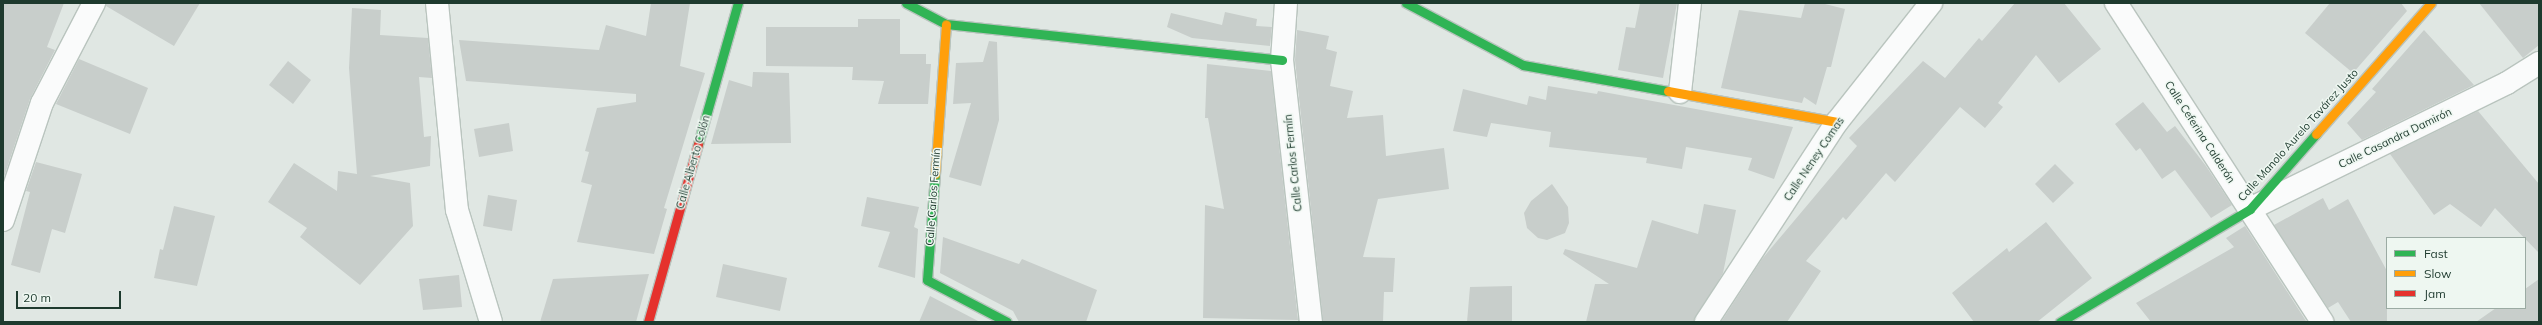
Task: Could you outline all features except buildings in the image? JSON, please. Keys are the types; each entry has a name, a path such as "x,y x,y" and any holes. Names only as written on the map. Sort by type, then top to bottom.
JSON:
{"street":[{"path":"3,220 42,103 94,3"},
{"path":"437,3 457,210 491,322"},
{"name":"Calle Alberto Colón","path":"648,322 738,3"},
{"path":"906,3 946,24 1282,60"},
{"name":"Calle Carlos Fermín","path":"1286,3 1282,60 1311,322"},
{"path":"1406,3 1523,65 1680,92 1837,122"},
{"path":"1680,92 1690,3"},
{"name":"Calle Neney Comas","path":"1706,322 1837,122 1931,3"},
{"name":"Calle Ceferina Calderón","path":"2116,3 2322,322"},
{"name":"Calle Manolo Aurelo Tavárez Justo","path":"2060,322 2250,209 2431,3"},
{"name":"Calle Carlos Fermín","path":"946,24 927,280 1007,322"},
{"name":"Calle Casandra Damirón","path":"2250,209 2507,83 2539,63"}],"traffic: fast":[{"path":"698,144 738,3"},
{"path":"906,3 946,24 1282,60"},
{"path":"1406,3 1523,65 1668,91"},
{"path":"2060,322 2250,209 2316,134"},
{"path":"935,174 927,280 1007,322"}],"traffic: slow":[{"path":"2316,134 2431,3"},
{"path":"935,174 946,24"},
{"path":"1668,91 1837,122"}],"traffic: jam":[{"path":"648,322 698,144"}]}
